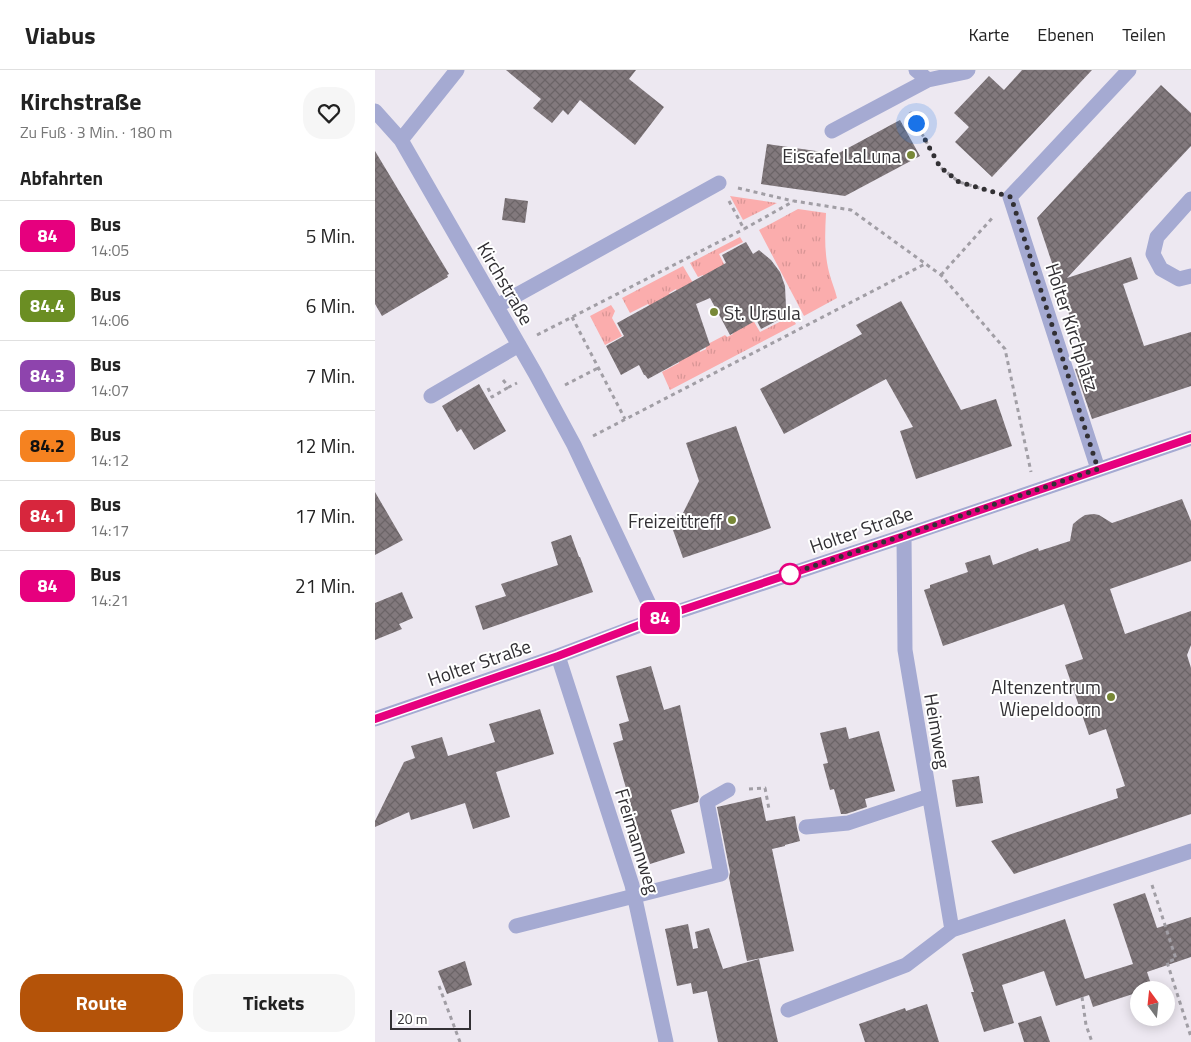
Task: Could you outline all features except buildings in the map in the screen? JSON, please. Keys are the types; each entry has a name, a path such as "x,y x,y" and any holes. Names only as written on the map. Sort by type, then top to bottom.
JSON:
{"street":[{"path":"401,140 457,70"},
{"path":"916,70 928,80"},
{"path":"832,131 928,80 968,70"},
{"path":"1011,197 1129,70"},
{"name":"Kirchstraße","path":"375,111 401,140 535,372 574,445 655,619"},
{"path":"497,306 719,183"},
{"name":"Holter Kirchplatz","path":"1011,197 1098,469"},
{"path":"1191,199 1157,236 1153,254 1161,269 1179,279 1191,276"},
{"path":"431,396 519,345"},
{"name":"Holter Straße","path":"375,719 558,656 655,619 1098,469 1189,444"},
{"name":"Heimweg","path":"904,536 905,650 951,930"},
{"name":"Freimannweg","path":"558,656 632,885 666,1042"},
{"path":"516,926 721,874 707,802 728,790"},
{"path":"806,827 848,823 929,796"},
{"path":"788,1010 906,965 951,930 1191,851"}],"path":[{"path":"900,94 940,167 959,182 1011,197 941,275"},
{"path":"719,183 744,229"},
{"path":"745,190 794,201 851,210 941,275 1005,349 1029,466"},
{"path":"519,345 744,229 794,201"},
{"path":"574,445 925,264"},
{"path":"571,317 625,419"},
{"path":"547,394 598,368"},
{"path":"489,382 488,388 492,397 535,372"},
{"path":"501,378 509,387"},
{"path":"728,790 765,788 769,809"},
{"path":"1146,866 1176,959 1167,962 1191,1037"},
{"path":"439,986 460,1042"},
{"path":"1082,997 1086,1025 1092,1042"}],"green space":[{"path":"730,196 777,203 743,220"},
{"path":"798,209 826,213 826,257 837,298 804,316 759,230"},
{"path":"740,237 743,242 719,254 725,266 704,278 703,275 698,277 690,263"},
{"path":"683,266 693,283 677,291 676,289 669,293 670,295 650,306 648,304 630,313 622,298"},
{"path":"611,305 615,311 612,318 622,336 605,345 590,316"},
{"path":"791,316 796,324 670,390 662,372 679,363 679,359 699,349 700,352 706,349 706,345 725,335 727,337 733,334 733,331 753,320 760,332"}],"bus line":[{"name":"84","path":"375,719 558,656 655,619 1191,438"}],"place":[{"name":"Eiscafe LaLuna","path":"911,155"},
{"name":"St. Ursula","path":"714,312"},
{"name":"Freizeittreff","path":"732,520"},
{"name":"Altenzentrum Wiepeldoorn","path":"1111,697"}],"route":[{"path":"790,574 1098,469 1011,197 959,182 940,167 916,123"}]}
